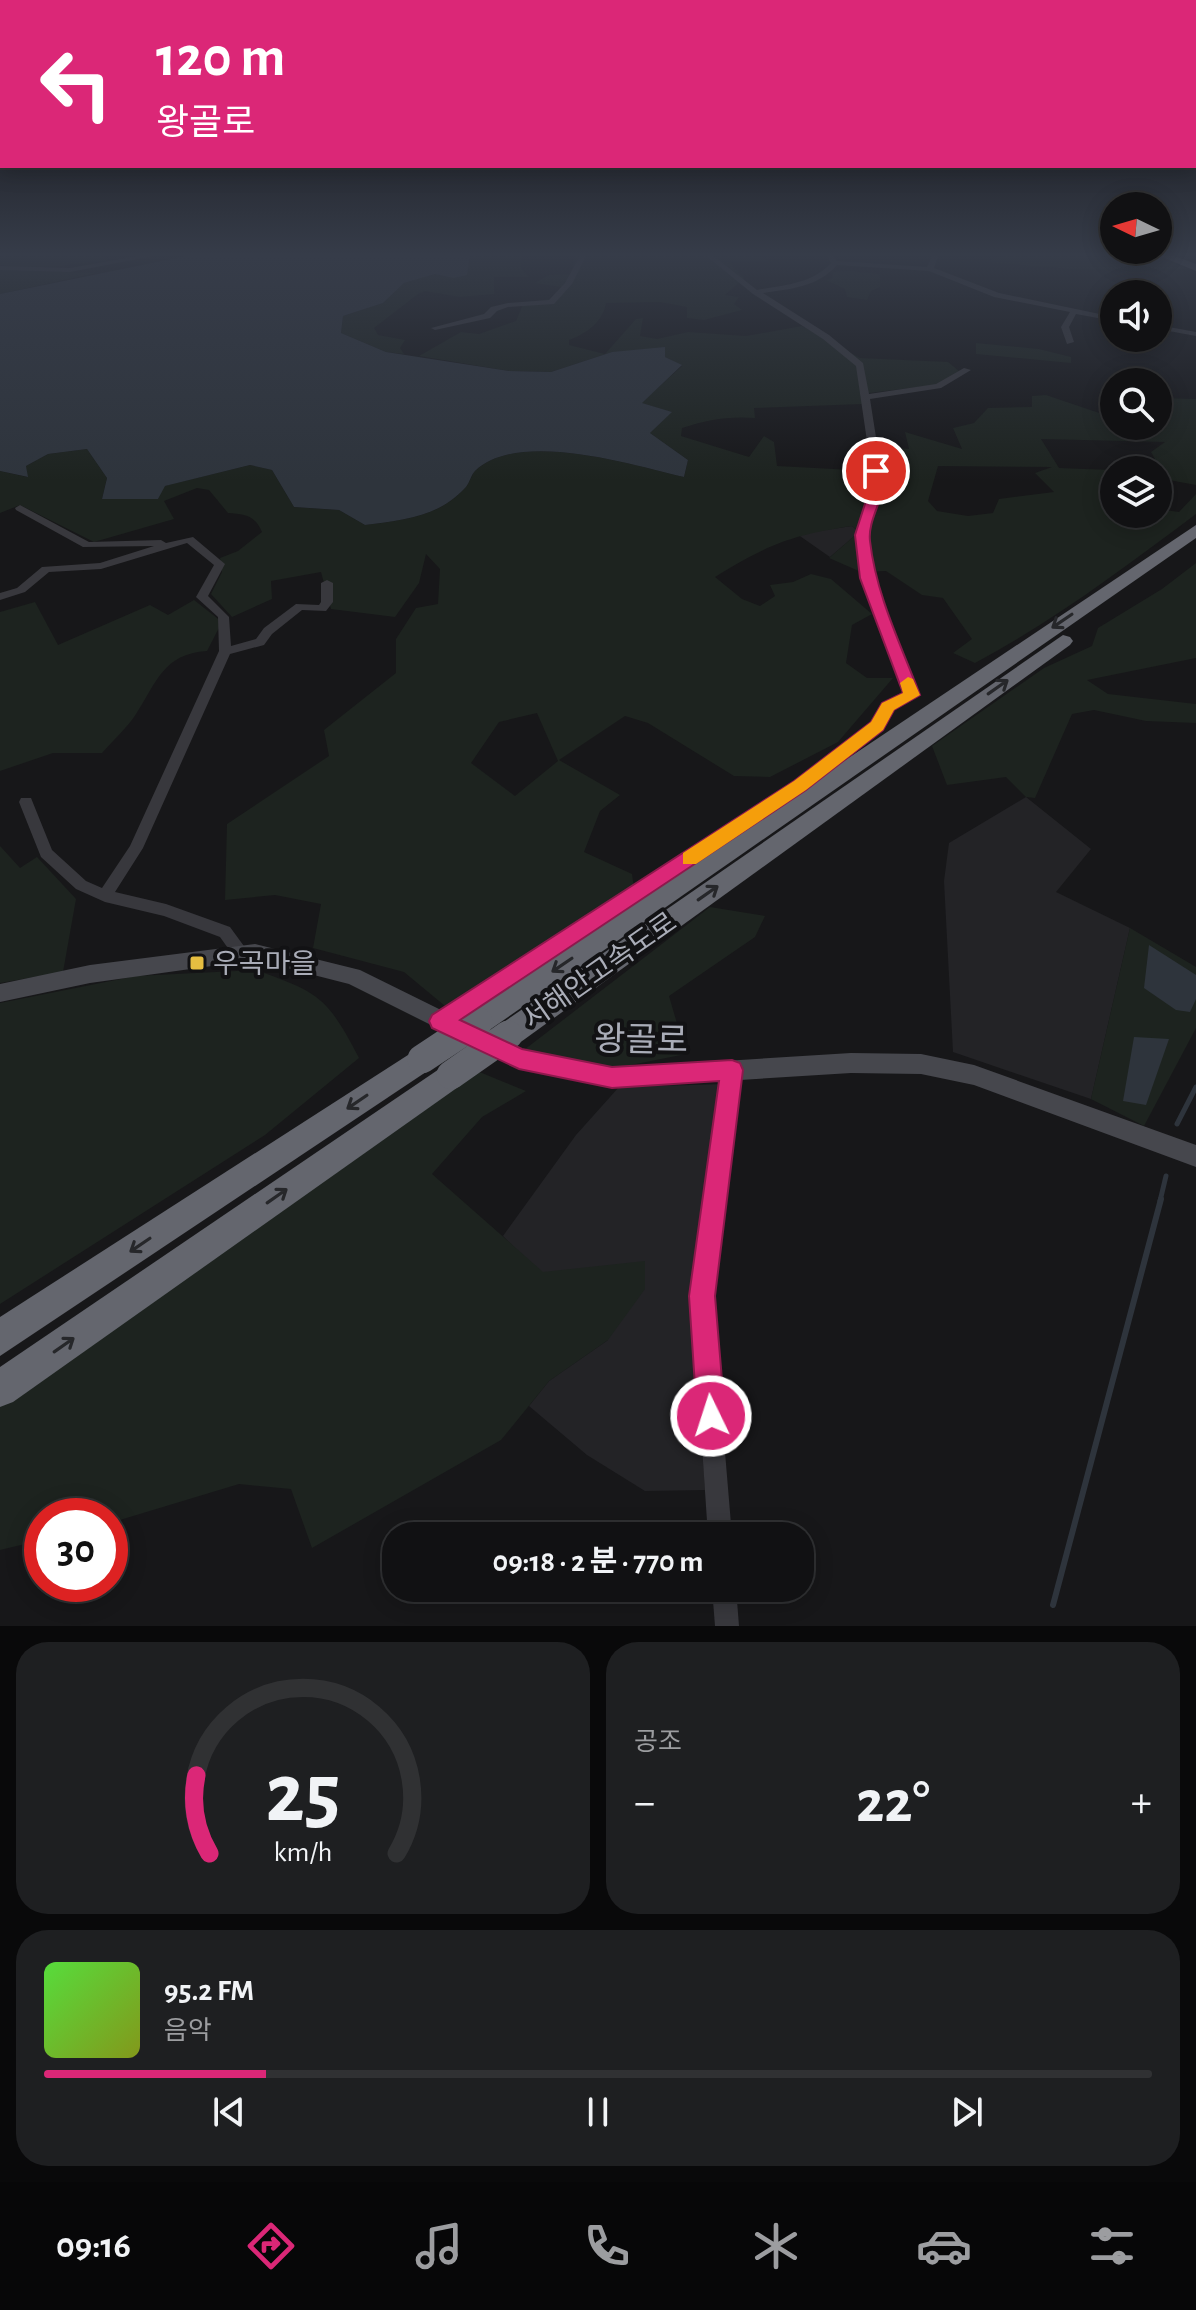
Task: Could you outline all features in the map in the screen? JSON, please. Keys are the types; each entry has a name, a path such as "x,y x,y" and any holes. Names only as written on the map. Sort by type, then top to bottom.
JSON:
{"highway":[{"name":"서해안고속도로","path":"0,1389 508,1035 1196,530"},
{"name":"서해안고속도로","path":"932,722 1196,548"},
{"name":"서해안고속도로","path":"0,1338 904,742"}],"main road":[{"name":"왕골로","path":"0,993 90,974 255,952 353,976 519,1059 612,1078 851,1063 921,1064 974,1075 1196,1156"}],"street":[{"path":"440,1021 800,786 877,726 888,707 912,695 867,578 862,535 878,482 860,365 815,330"},
{"path":"1066,330 1070,342"},
{"path":"1174,330 1196,334"},
{"path":"865,397 938,386 967,370"},
{"path":"20,508 87,545 178,543"},
{"path":"0,597 21,590 46,569 101,566 189,539 220,564 202,597 220,611 228,623 225,651 136,848 105,896"},
{"path":"225,651 260,642 268,631 300,606 322,609 327,602 327,583"},
{"path":"26,802 46,853 81,885 105,896 166,910 225,932 241,953"},
{"path":"719,1522 702,1296 732,1070"},
{"path":"725,1602 727,1626"}],"shaded area":[{"path":"0,330 341,330 341,333 386,352 509,371 551,372 612,352 665,347 665,357 682,365 642,403 672,412 650,433 688,460 684,477 576,454 547,451 519,453 494,459 475,471 456,497 432,511 407,519 365,525 339,510 294,507 272,470 250,465 165,486 158,499 102,499 107,478 87,449 48,454 26,466 28,477 0,471"},
{"path":"341,330 375,330 378,335 405,340 400,348 404,354 386,352 341,333"},
{"path":"588,330 569,340 569,345 605,354 626,330 641,330 640,336 657,339 688,332 746,336 780,330 809,330 860,358 948,362 959,371 935,385 861,394 863,404 754,408 755,418 727,418 682,428 681,436 749,457 764,436 774,442 777,466 872,471 869,445 909,449 905,432 962,449 953,428 974,423 988,408 1032,407 1032,396 1046,395 1100,413 1100,440 1172,440 1172,398 1196,399 1196,485 1172,481 1172,456 1153,456 1151,452 1165,442 1041,439 1059,468 1100,470 1100,528 1172,528 1172,511 1179,512 1196,494 1196,514 1061,611 975,663 953,653 972,639 943,598 922,595 886,571 861,572 829,558 859,532 852,526 780,543 715,577 742,599 760,606 775,596 770,585 793,582 811,574 831,579 872,614 852,625 846,663 867,678 893,678 838,742 770,777 734,776 648,723 625,716 559,760 620,795 600,811 584,852 632,874 634,888 445,1006 404,972 313,948 321,904 275,895 225,900 227,824 329,756 324,730 396,673 396,639 416,608 438,604 440,569 426,554 419,583 395,617 331,609 321,572 271,581 272,599 232,617 211,594 222,572 220,558 238,551 262,532 248,516 228,513 209,490 197,488 164,501 174,519 94,542 20,505 0,513 0,471 27,477 26,466 48,454 87,449 107,478 102,499 158,499 164,486 250,465 272,470 294,507 339,510 365,525 407,519 432,511 456,497 475,471 494,459 519,453 547,451 576,454 684,477 688,460 650,433 671,412 641,403 682,366 665,357 612,352 551,372 509,371 419,356 461,332","holes":["938,466 1052,467 1035,473 1054,492 999,499 993,513 968,516 937,511 928,501","537,713 558,761 515,796 471,763 499,722"]},
{"path":"976,343 1039,349 1071,357 1071,363 976,354"},
{"path":"852,526 859,532 830,557 797,534"},
{"path":"1196,563 1196,658 1087,680 1108,694 1196,704 1196,723 1146,721 1094,710 1072,714 1035,798 1026,797 1006,777 947,785 932,746 1044,668 1092,646 1098,628 1162,589"},
{"path":"194,600 222,622 207,651 192,653 171,664 156,681 132,719 102,753 53,753 0,771 0,612 35,602 58,645 150,605 168,615"},
{"path":"1026,797 1091,849 1056,892 1130,928 1091,1099 953,1052 944,881 949,843"},
{"path":"0,846 20,868 37,857 76,899 63,972 0,983"},
{"path":"710,907 765,916 755,937 669,996 686,1054 616,1068 524,1050"},
{"path":"1130,928 1196,967 1196,1028 1144,1126 1091,1099"},
{"path":"1149,945 1196,975 1196,999 1190,1012 1176,1010 1144,988"},
{"path":"256,970 295,985 320,1000 338,1022 359,1058 265,1135 0,1304 0,1003 136,976"},
{"path":"1134,1037 1169,1039 1146,1105 1123,1101"},
{"path":"477,1071 526,1091 482,1117 432,1174 543,1272 645,1261 645,1289 608,1340 549,1381 501,1440 312,1548 291,1489 239,1484 128,1518 128,1498 24,1498 24,1544 0,1550 0,1397"},
{"path":"725,1084 707,1177 693,1295 705,1490 645,1491 587,1455 529,1406 549,1381 608,1340 503,1236 576,1135 619,1087"}],"waterway":[{"path":"1177,1124 1196,1087"},
{"path":"1160,1201 1166,1176"},
{"path":"1053,1605 1161,1199"}],"slow traffic":[{"path":"689,858 800,786 877,726 888,707 912,695 908,683"}],"place":[{"name":"우곡마을","path":"197,963"}],"route":[{"path":"711,1416 702,1296 732,1070 612,1078 519,1059 440,1021 800,786 877,726 888,707 912,695 867,578 862,535 878,482 876,471"}]}
